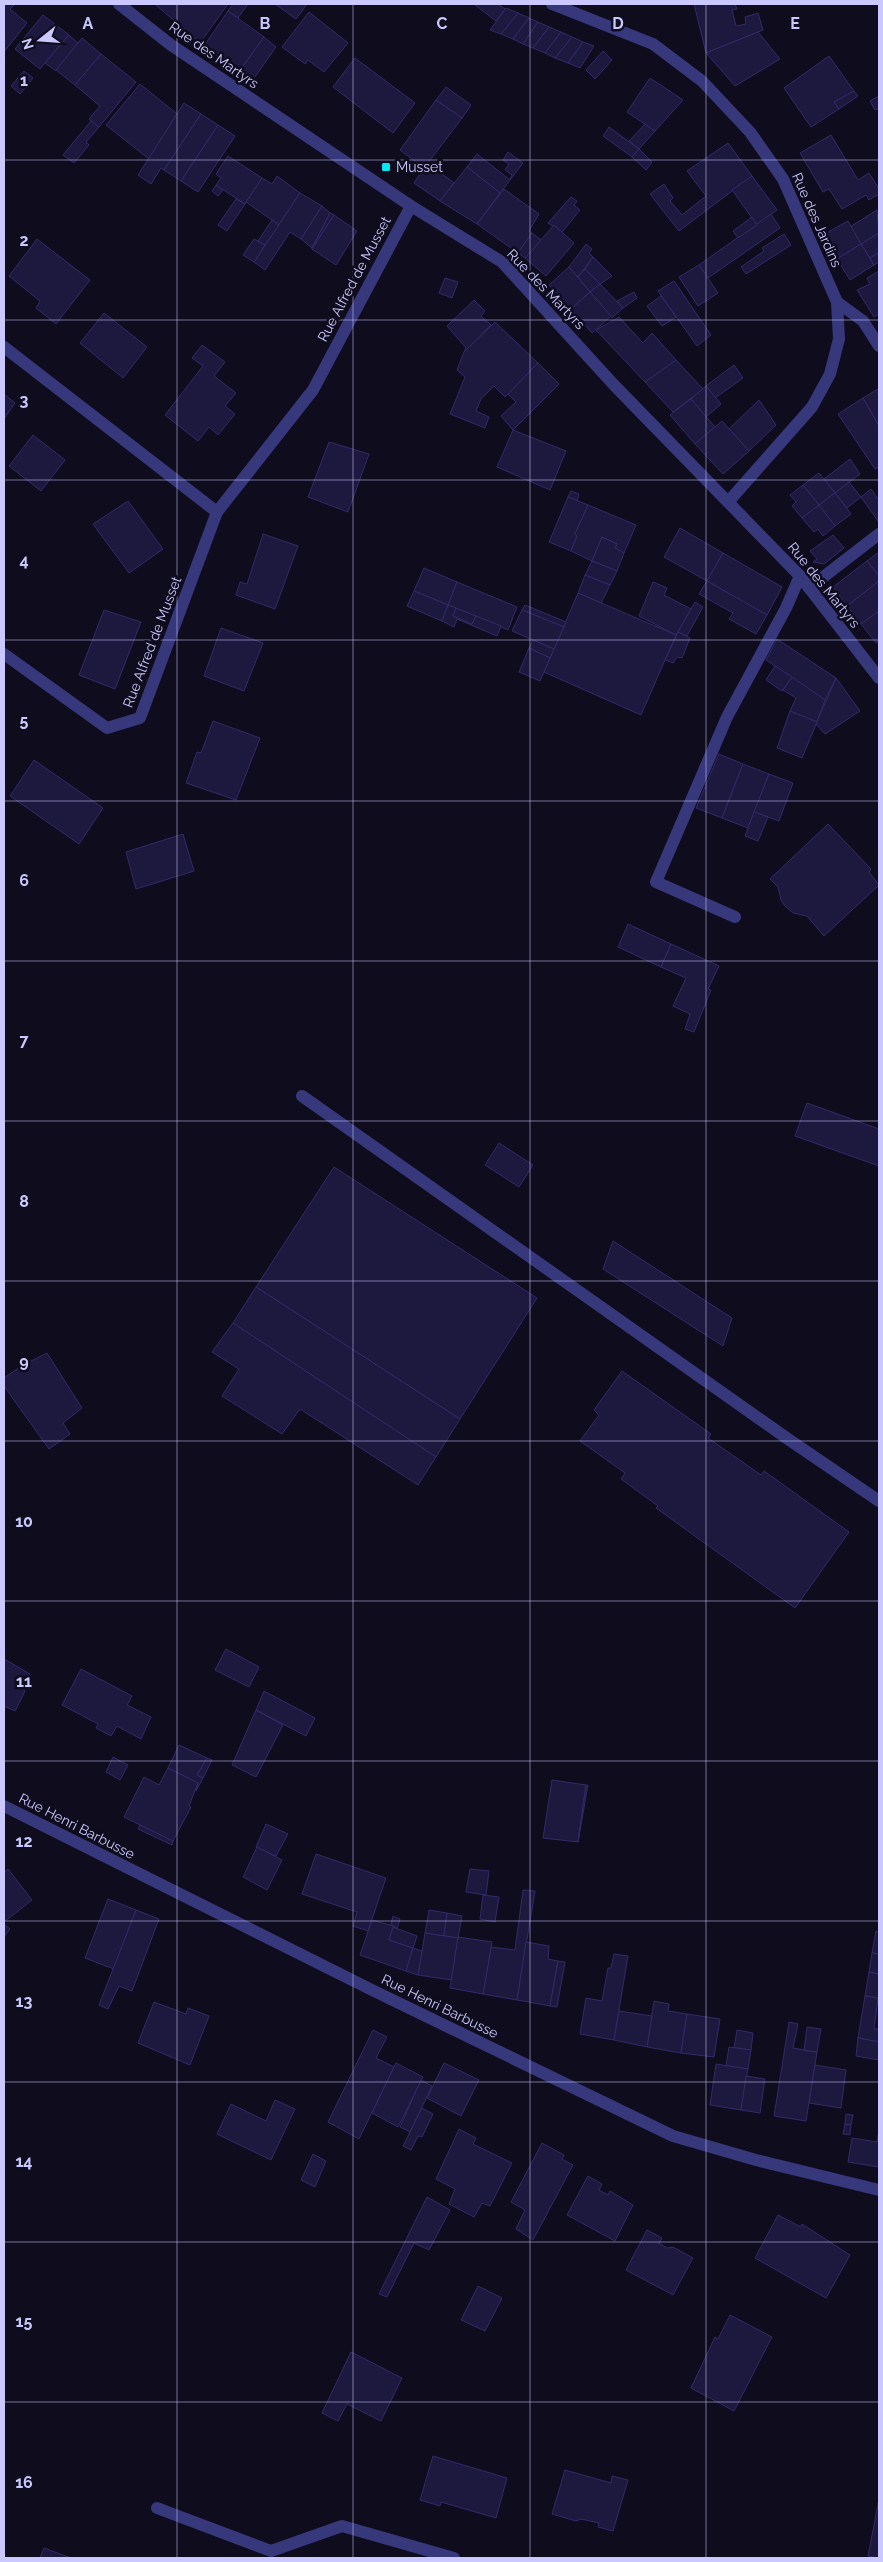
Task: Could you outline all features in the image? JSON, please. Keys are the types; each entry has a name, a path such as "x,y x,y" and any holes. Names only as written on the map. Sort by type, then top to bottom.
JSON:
{"street":[{"name":"Rue des Martyrs","path":"120,4 171,45 410,206 502,262 614,385 800,576 879,678"},
{"name":"Rue des Jardins","path":"552,4 654,44 702,80 750,132 783,179 837,302 839,339 830,374 812,407 729,501"},
{"name":"Rue Alfred de Musset","path":"4,654 107,728 140,718 217,512 313,390 410,206"},
{"path":"837,302 863,321 879,346"},
{"path":"4,347 217,512"},
{"path":"809,588 879,534"},
{"path":"735,918 656,882 727,717 786,608 800,576"},
{"path":"302,1096 788,1439 879,1501"},
{"name":"Rue Henri Barbusse","path":"4,1806 372,1990 673,2136 756,2160 879,2190"},
{"path":"157,2508 271,2551 342,2526 454,2558"}],"building":[{"path":"4,4 15,4 10,9 27,23 4,52"},
{"path":"157,4 228,4 200,43"},
{"path":"233,4 248,4 238,18 228,11"},
{"path":"275,4 307,4 296,19"},
{"path":"474,4 498,4 505,9 496,21"},
{"path":"694,4 735,4 737,9 732,10 736,26 746,24 745,17 758,13 763,30 706,53"},
{"path":"506,8 518,13 501,34 490,30"},
{"path":"228,11 264,37 239,72 204,46"},
{"path":"309,12 348,43 324,72 308,60 305,64 282,47"},
{"path":"518,13 529,18 513,39 501,34"},
{"path":"43,15 69,35 40,69 15,49"},
{"path":"529,18 538,22 523,44 513,39"},
{"path":"538,22 549,27 533,48 523,44"},
{"path":"549,27 561,32 545,53 533,48"},
{"path":"561,32 572,37 555,58 545,53"},
{"path":"758,32 780,59 735,86 706,53"},
{"path":"69,35 78,43 56,71 45,63"},
{"path":"264,37 276,47 252,81 239,72"},
{"path":"572,37 583,42 568,63 555,58"},
{"path":"82,38 101,54 75,85 56,70"},
{"path":"583,42 594,46 580,68 568,63"},
{"path":"603,51 612,60 595,79 586,70"},
{"path":"101,54 136,82 99,127 89,119 100,106 75,85"},
{"path":"829,56 854,91 834,102 839,109 811,127 784,88"},
{"path":"355,58 415,103 393,133 333,87"},
{"path":"24,71 33,78 20,94 11,86"},
{"path":"650,78 683,100 655,131 627,112"},
{"path":"140,84 177,114 149,159 106,125"},
{"path":"446,87 471,105 462,118 436,100"},
{"path":"854,91 858,96 839,109 834,102"},
{"path":"879,96 879,108 875,110 870,101"},
{"path":"436,100 462,118 428,163 454,183 440,201 414,183 424,168 400,150"},
{"path":"184,103 201,114 164,170 161,168 151,184 138,175"},
{"path":"201,114 218,125 181,181 164,170"},
{"path":"91,121 99,127 86,142 89,145 74,163 63,155"},
{"path":"645,124 655,131 639,149 629,141"},
{"path":"218,125 235,136 198,192 181,181"},
{"path":"609,127 639,149 632,157 603,136"},
{"path":"831,135 858,180 869,173 879,189 879,194 869,200 866,195 842,209 829,189 823,192 800,153"},
{"path":"728,143 752,176 679,231 650,194 664,184 673,198 670,201 682,215 706,196 687,171"},
{"path":"639,149 652,162 646,170 632,157"},
{"path":"508,152 523,163 510,180 512,175 505,170 509,164 503,160"},
{"path":"477,154 510,180 500,193 467,167"},
{"path":"228,156 262,178 245,204 216,185 221,178 216,174"},
{"path":"467,167 500,193 477,224 440,201"},
{"path":"277,176 300,193 279,225 246,202 262,178 272,184"},
{"path":"752,176 777,210 757,225 732,190"},
{"path":"216,185 223,190 218,196 212,191"},
{"path":"504,189 539,214 529,231 532,233 518,253 477,224"},
{"path":"300,193 322,206 301,239 290,232 265,270 254,262"},
{"path":"571,197 577,201 574,205 580,210 562,232 548,223"},
{"path":"236,199 245,204 227,231 218,225"},
{"path":"322,206 330,213 312,248 301,239"},
{"path":"877,210 879,233 861,244 850,227"},
{"path":"330,213 334,215 312,249 312,248"},
{"path":"771,214 780,228 708,278 699,265"},
{"path":"334,215 357,231 336,265 312,249"},
{"path":"752,217 757,225 738,238 733,231"},
{"path":"272,220 279,225 265,245 258,241"},
{"path":"848,221 861,244 837,259 823,235"},
{"path":"554,225 574,243 546,276 525,258"},
{"path":"532,233 541,240 525,258 518,253"},
{"path":"879,233 879,253 870,258 861,244"},
{"path":"784,234 791,245 746,274 741,267 764,251 762,248"},
{"path":"37,239 90,280 56,324 36,308 40,301 9,276"},
{"path":"254,239 265,245 254,262 243,255"},
{"path":"586,244 592,249 589,253 593,257 578,277 569,267"},
{"path":"861,244 874,265 850,280 837,259"},
{"path":"878,253 879,262 874,265 870,258"},
{"path":"593,257 612,276 600,284 585,269"},
{"path":"699,265 718,293 698,306 679,277"},
{"path":"569,267 590,292 571,309 549,285"},
{"path":"585,269 600,284 590,292 578,277"},
{"path":"879,271 879,314 874,317 857,290 870,284 867,278"},
{"path":"445,278 458,282 452,298 439,293"},
{"path":"674,281 711,335 697,346 658,291"},
{"path":"600,284 623,308 612,318 590,292"},
{"path":"590,292 611,316 592,333 571,309"},
{"path":"634,292 637,298 623,308 617,301"},
{"path":"661,296 676,317 662,326 647,306"},
{"path":"474,300 485,311 481,316 491,325 464,352 466,348 447,326"},
{"path":"104,313 147,347 123,378 80,343"},
{"path":"619,317 643,343 652,333 676,360 645,382 596,330"},
{"path":"495,322 538,363 505,397 494,386 481,399 476,411 489,417 485,428 450,414 465,377 457,370 464,352"},
{"path":"202,345 225,362 214,376 236,393 225,406 235,414 218,435 209,427 198,441 165,415 203,366 192,358"},
{"path":"676,360 703,389 673,412 645,382"},
{"path":"538,363 559,384 513,430 501,416 516,402 508,394"},
{"path":"734,365 743,378 715,398 706,386"},
{"path":"706,386 721,404 706,417 691,399"},
{"path":"878,389 879,392 879,426 863,398"},
{"path":"4,394 15,403 4,419"},
{"path":"863,398 879,426 879,467 875,469 838,414"},
{"path":"691,399 715,427 695,444 670,415"},
{"path":"759,400 776,425 749,451 729,429"},
{"path":"722,421 749,451 723,474 695,444"},
{"path":"513,430 566,451 550,490 497,467"},
{"path":"33,435 65,460 41,491 9,466"},
{"path":"329,442 369,454 348,512 308,497"},
{"path":"850,459 860,474 835,493 824,479"},
{"path":"819,473 835,493 819,505 803,485"},
{"path":"849,482 861,497 847,508 835,493"},
{"path":"803,485 819,505 802,518 792,506 796,502 790,495"},
{"path":"871,489 879,500 878,521 861,497"},
{"path":"571,491 579,494 577,501 568,497"},
{"path":"835,493 851,514 835,526 819,505"},
{"path":"568,497 588,505 575,534 577,536 571,551 549,542"},
{"path":"128,501 163,549 129,573 93,524"},
{"path":"588,505 636,525 624,553 615,548 617,544 602,537 592,561 571,551 577,536 575,534"},
{"path":"819,505 835,526 823,536 818,529 814,532 802,518"},
{"path":"680,528 723,553 707,581 664,557"},
{"path":"263,534 298,546 275,609 236,595 240,582 247,584"},
{"path":"833,535 844,548 824,564 813,562 817,559 810,551"},
{"path":"602,537 617,544 615,548 624,553 617,571 592,561"},
{"path":"879,552 879,576 867,561"},
{"path":"723,553 782,587 767,615 707,581"},
{"path":"592,561 617,571 610,585 585,575"},
{"path":"867,561 879,576 879,581 847,606 833,587"},
{"path":"424,568 457,582 448,605 414,591"},
{"path":"585,575 610,585 601,603 578,593"},
{"path":"707,581 767,615 756,634 729,619 733,613 699,594"},
{"path":"879,581 879,611 861,624 847,606"},
{"path":"457,582 517,607 508,630 448,605"},
{"path":"653,582 667,588 664,595 691,609 676,635 639,616"},
{"path":"414,591 448,605 442,621 407,606"},
{"path":"578,593 676,635 641,715 544,672"},
{"path":"695,602 703,607 687,636 678,632"},
{"path":"448,605 456,608 453,616 472,624 476,616 501,626 497,636 457,619 454,627 442,621"},
{"path":"525,605 566,622 564,627 522,610"},
{"path":"456,608 476,616 472,624 453,616"},
{"path":"104,610 141,622 115,689 79,675"},
{"path":"522,610 564,627 554,649 512,631"},
{"path":"879,611 879,641 876,643 861,624"},
{"path":"221,628 263,643 244,691 204,676"},
{"path":"678,632 690,638 682,658 677,657 673,663 665,660"},
{"path":"777,639 836,678 825,700 766,660"},
{"path":"533,640 554,649 550,658 529,648"},
{"path":"529,648 550,658 540,681 519,672"},
{"path":"775,666 792,677 782,691 766,680"},
{"path":"792,677 825,700 817,722 790,711 796,698 783,690"},
{"path":"836,678 860,711 825,734 816,724"},
{"path":"790,711 817,722 802,758 777,748"},
{"path":"213,721 260,738 236,800 186,783 197,752 201,753"},
{"path":"719,754 743,764 722,818 696,808"},
{"path":"34,760 103,808 79,844 10,796"},
{"path":"743,764 769,774 748,828 722,818"},
{"path":"769,774 793,783 779,821 754,812"},
{"path":"754,812 768,817 758,841 745,836"},
{"path":"828,824 871,869 869,872 879,885 824,936 807,916 793,913 785,906 781,900 778,887 770,879"},
{"path":"183,834 194,871 136,889 126,852"},
{"path":"628,924 671,944 661,967 618,947"},
{"path":"671,944 719,966 708,989 711,990 694,1032 685,1029 690,1014 673,1006 686,978 661,967"},
{"path":"807,1103 879,1129 879,1166 795,1136"},
{"path":"499,1143 533,1165 519,1187 485,1165"},
{"path":"334,1167 537,1298 460,1419 256,1287"},
{"path":"613,1241 732,1318 723,1346 603,1269"},
{"path":"256,1287 460,1419 436,1457 233,1323"},
{"path":"233,1323 436,1457 418,1485 300,1409 282,1434 222,1396 239,1369 212,1352"},
{"path":"47,1353 82,1408 63,1423 70,1434 49,1449 4,1386 4,1378 23,1365"},
{"path":"622,1371 711,1434 708,1438 761,1475 764,1471 849,1532 795,1608 656,1508 658,1506 621,1479 625,1473 580,1441 599,1415 594,1410"},
{"path":"226,1649 259,1667 249,1687 215,1670"},
{"path":"4,1659 30,1674 23,1689 25,1691 15,1711 4,1706"},
{"path":"81,1669 132,1696 127,1705 151,1717 141,1739 117,1726 111,1736 96,1728 98,1724 62,1705"},
{"path":"264,1691 315,1718 306,1736 256,1710"},
{"path":"256,1710 283,1725 256,1777 232,1765"},
{"path":"179,1745 207,1758 197,1775 203,1778 196,1791 198,1783 168,1768"},
{"path":"113,1757 128,1765 120,1780 106,1772"},
{"path":"207,1758 212,1760 203,1778 197,1775"},
{"path":"168,1768 198,1783 189,1806 191,1807 173,1841 124,1817 144,1777 159,1785"},
{"path":"552,1780 586,1785 578,1842 543,1838"},
{"path":"586,1785 588,1785 578,1842"},
{"path":"266,1824 288,1834 276,1856 256,1847"},
{"path":"140,1825 173,1841 172,1845 138,1829"},
{"path":"257,1847 282,1860 267,1890 243,1877"},
{"path":"316,1854 386,1878 368,1931 353,1926 357,1912 302,1894"},
{"path":"8,1869 32,1900 4,1922 4,1873"},
{"path":"470,1869 489,1871 486,1895 466,1892"},
{"path":"523,1890 535,1891 517,2000 483,1994 491,1947 515,1950"},
{"path":"483,1895 499,1897 495,1922 480,1919"},
{"path":"108,1899 136,1910 114,1969 85,1958"},
{"path":"136,1910 159,1919 132,1991 119,1986 108,2009 99,2005"},
{"path":"429,1910 447,1913 444,1936 425,1933"},
{"path":"447,1913 462,1916 458,1938 444,1936"},
{"path":"393,1916 400,1919 397,1929 391,1925"},
{"path":"372,1920 394,1926 389,1940 413,1948 406,1971 360,1955"},
{"path":"4,1924 10,1929 4,1937"},
{"path":"393,1927 417,1936 413,1948 389,1940"},
{"path":"876,1931 879,1932 879,1954 872,1953"},
{"path":"425,1933 458,1938 452,1980 418,1975"},
{"path":"458,1937 492,1942 483,1994 450,1988"},
{"path":"526,1942 549,1946 548,1959 558,1961 550,2006 517,2000"},
{"path":"413,1948 422,1951 418,1975 406,1971"},
{"path":"872,1953 879,1954 879,1974 869,1972"},
{"path":"614,1954 628,1956 614,2040 580,2034 586,1998 602,2001 608,1968 611,1968"},
{"path":"558,1961 565,1962 557,2007 550,2006"},
{"path":"869,1972 879,1974 879,1998 865,1996"},
{"path":"865,1996 878,1998 874,2029 879,2029 879,2042 858,2038"},
{"path":"654,2001 669,2004 668,2011 687,2014 681,2053 647,2047"},
{"path":"154,2002 186,2014 188,2008 209,2016 190,2065 138,2043"},
{"path":"619,2011 652,2016 647,2047 614,2040"},
{"path":"687,2014 720,2019 714,2057 681,2053"},
{"path":"789,2022 798,2024 793,2048 817,2052 806,2121 774,2116"},
{"path":"807,2027 821,2029 817,2052 804,2050"},
{"path":"373,2030 387,2037 376,2058 394,2067 359,2139 328,2122"},
{"path":"737,2030 753,2033 751,2050 734,2048"},
{"path":"858,2038 879,2042 879,2060 856,2056"},
{"path":"729,2047 751,2050 748,2069 726,2066"},
{"path":"396,2063 423,2077 398,2127 372,2113"},
{"path":"444,2063 479,2080 461,2116 427,2098"},
{"path":"716,2064 748,2069 741,2110 710,2105"},
{"path":"815,2065 846,2070 841,2108 809,2103"},
{"path":"746,2076 765,2079 760,2113 741,2110"},
{"path":"421,2080 432,2086 410,2132 400,2127"},
{"path":"275,2100 295,2109 271,2160 217,2134 231,2104 266,2121"},
{"path":"422,2108 433,2114 422,2137 418,2136 411,2150 403,2146"},
{"path":"846,2114 853,2115 851,2125 845,2124"},
{"path":"845,2124 851,2125 850,2135 843,2134"},
{"path":"459,2129 476,2138 473,2144 512,2163 490,2206 482,2203 474,2217 449,2204 455,2189 436,2179"},
{"path":"879,2130 879,2167 848,2162 852,2138 877,2142"},
{"path":"542,2143 564,2155 562,2159 573,2165 533,2240 516,2229 525,2210 511,2202"},
{"path":"313,2154 326,2161 315,2187 301,2180"},
{"path":"588,2176 602,2184 599,2190 608,2195 610,2191 633,2205 615,2241 567,2215"},
{"path":"427,2197 450,2210 429,2250 414,2243 387,2297 379,2294"},
{"path":"778,2215 801,2227 802,2224 850,2255 826,2298 755,2258"},
{"path":"647,2230 662,2238 659,2243 667,2248 673,2247 693,2258 673,2295 626,2270"},
{"path":"478,2286 502,2298 485,2331 461,2320"},
{"path":"730,2315 772,2337 734,2411 691,2388 715,2337 718,2339"},
{"path":"351,2352 402,2378 381,2421 347,2404 338,2421 322,2413"},
{"path":"433,2456 507,2478 496,2518 441,2502 440,2506 420,2500"},
{"path":"565,2470 611,2483 612,2476 628,2480 613,2531 598,2527 599,2523 581,2519 576,2521 552,2514"},
{"path":"879,2499 879,2558 868,2556"},
{"path":"44,2548 71,2558 40,2558"}],"place":[{"name":"Musset","path":"386,167"}]}
